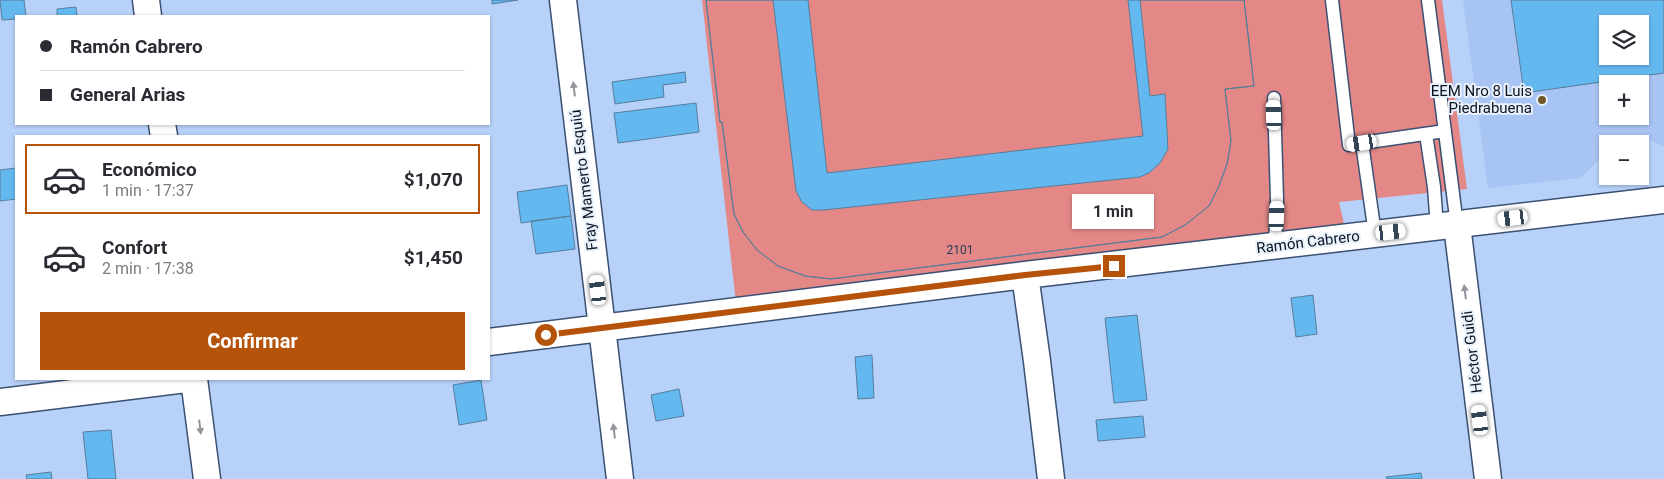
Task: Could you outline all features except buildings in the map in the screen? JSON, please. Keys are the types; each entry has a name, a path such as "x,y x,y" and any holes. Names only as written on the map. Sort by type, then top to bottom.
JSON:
{"street":[{"path":"146,0 148,15"},
{"name":"Fray Mamerto Esquiú","path":"563,0 620,479"},
{"name":"Ramón Cabrero","path":"1025,275 1132,264 1664,200"},
{"name":"Héctor Guidi","path":"1447,226 1488,479"},
{"path":"490,342 1025,275 1051,479"},
{"path":"0,402 178,380"},
{"path":"194,380 207,479"}],"lane":[{"path":"1332,0 1349,145 1445,132"},
{"path":"1428,0 1445,132 1447,226"},
{"path":"1274,98 1277,200 1275,246"},
{"path":"1426,134 1447,226"},
{"path":"1362,143 1376,234"}],"shaded area":[{"path":"702,0 1442,0 1467,189 1339,202 1344,224 736,303"},
{"name":"EEM Nro 8 Luis Piedrabuena","path":"1463,0 1664,0 1664,147 1649,139 1649,135 1599,135 1599,159 1581,178 1488,188"}],"place":[{"name":"EEM Nro 8 Luis Piedrabuena","path":"1542,100"}],"route":[{"path":"546,335 1025,275 1114,266"}]}
